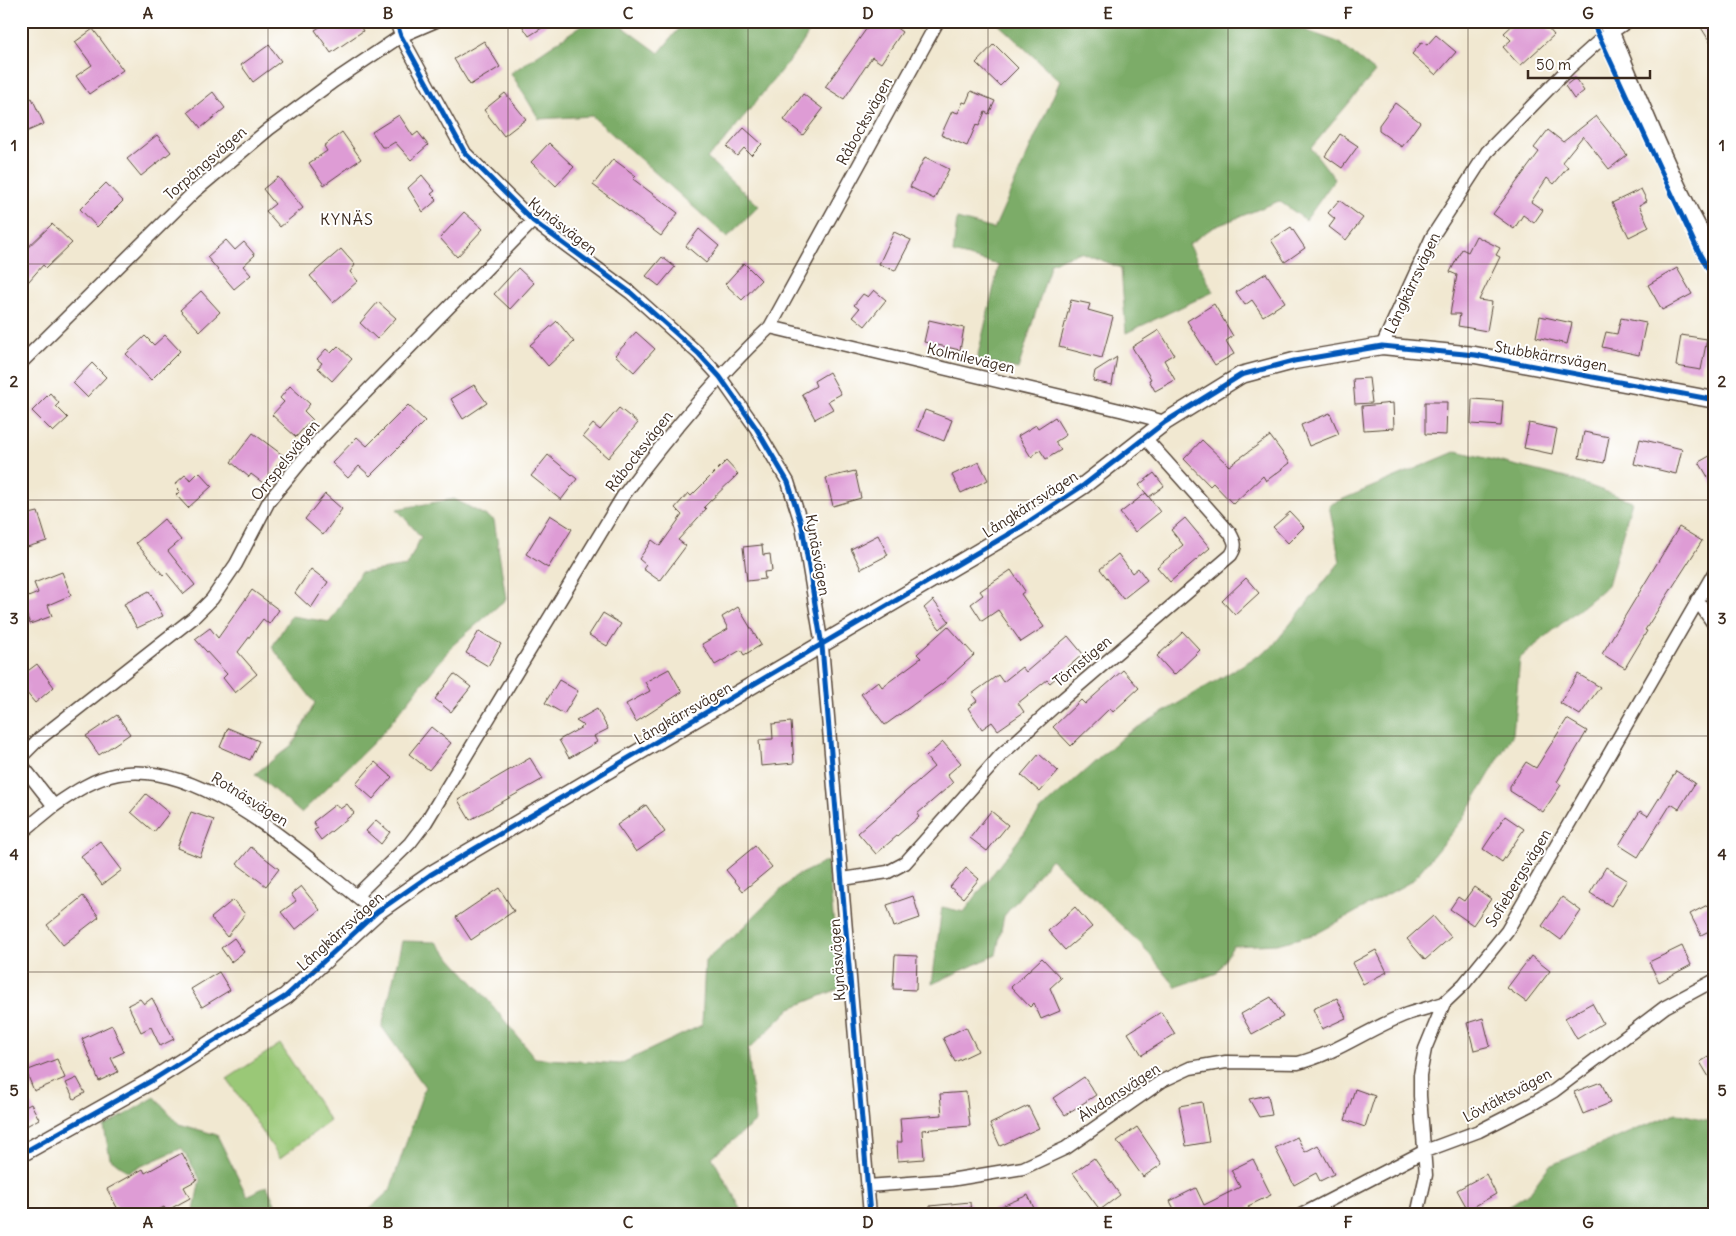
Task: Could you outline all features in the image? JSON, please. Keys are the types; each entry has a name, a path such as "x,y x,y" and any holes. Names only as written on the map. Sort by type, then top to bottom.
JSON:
{"street":[{"name":"Kynäsvägen","path":"396,21 401,36 465,153 533,221 631,293 679,334 720,377 767,444 788,482 796,503 822,646 870,1215"},
{"name":"Torpängsvägen","path":"21,363 194,192 269,129 334,81 401,36 436,21"},
{"name":"Råbocksvägen","path":"356,896 410,843 426,822 623,496 732,362 770,327 938,21"},
{"name":"Långkärrsvägen","path":"21,1154 151,1081 286,996 377,912 430,875 822,646 1019,528 1084,485 1146,439 1165,422 1241,375 1294,361 1382,346 1432,237 1486,152 1608,27 1628,21"},
{"path":"1608,27 1693,221 1715,258"},
{"name":"Orrspelsvägen","path":"21,757 47,733 193,618 212,599 236,564 269,501 319,440 533,221"},
{"name":"Kolmilevägen","path":"770,327 1124,410 1165,422"},
{"name":"Stubbkärrsvägen","path":"1382,346 1475,355 1715,400"},
{"name":"Törnstigen","path":"843,879 888,872 905,863 1007,750 1231,555 1235,549 1235,542 1230,533 1146,439"},
{"name":"Sofiebergsvägen","path":"1417,1215 1426,1175 1420,1075 1425,1049 1434,1023 1444,1003 1470,977 1507,931 1697,600 1715,572"},
{"path":"1697,600 1715,626"},
{"path":"21,764 54,806 21,833"},
{"name":"Rotnäsvägen","path":"54,806 77,790 120,773 151,773 183,780 225,800 283,839 377,912"},
{"name":"Lövtäktsvägen","path":"1301,1215 1425,1152 1479,1131 1532,1104 1554,1090 1665,1008 1715,980"},
{"name":"Älvdansvägen","path":"867,1186 950,1180 1024,1168 1066,1148 1162,1081 1190,1068 1226,1062 1298,1063 1310,1060 1333,1052 1406,1014 1444,1003"}],"green space":[{"path":"588,21 615,21 659,53 685,21 816,21 800,47 721,145 707,158 759,206 727,237 592,116 539,119 511,73"},
{"path":"995,21 1279,21 1338,42 1375,72 1311,148 1335,179 1306,220 1279,201 1212,228 1189,244 1213,292 1126,333 1121,268 1080,252 1051,263 1018,369 977,359 999,265 953,253 957,219 994,229 1060,81"},
{"path":"1457,451 1570,479 1632,501 1608,585 1520,658 1513,734 1463,819 1412,881 1316,934 1277,944 1233,946 1217,973 1176,987 1141,944 1051,859 1004,916 996,955 932,984 942,907 964,912 1041,810 1125,735 1271,648 1340,562 1329,505"},
{"path":"454,499 494,520 506,599 453,645 380,736 301,813 255,774 293,744 315,703 272,647 291,616 330,622 360,573 407,566 421,537 397,509"},
{"path":"827,861 841,988 791,1008 748,1050 755,1122 712,1157 744,1215 363,1215 390,1190 425,1087 382,1027 402,941 436,942 479,989 535,1058 620,1064 702,1025 705,961 739,931 794,877"},
{"path":"280,1044 330,1121 280,1158 227,1079"},
{"path":"155,1097 179,1124 217,1135 247,1196 267,1186 280,1215 193,1215 200,1179 182,1148 128,1172 110,1158 104,1127"},
{"path":"1676,1113 1715,1122 1715,1215 1495,1215 1530,1192 1549,1166"}],"building":[{"path":"329,21 357,21 363,31 331,53 315,30"},
{"path":"519,21 553,21 529,36"},
{"path":"872,21 887,21 902,32 881,63 872,57 844,99 825,87"},
{"path":"1517,21 1542,21 1554,35 1520,66 1503,47 1511,40 1504,33"},
{"path":"1697,21 1715,21 1715,50"},
{"path":"93,29 123,70 89,94 76,76 92,65 75,42"},
{"path":"1436,35 1456,52 1436,75 1412,54 1422,42 1427,45"},
{"path":"484,41 500,67 470,85 454,59"},
{"path":"994,44 1018,68 1000,86 976,63"},
{"path":"269,45 281,61 253,82 241,65"},
{"path":"1575,78 1584,91 1574,99 1565,86"},
{"path":"971,91 995,101 989,114 985,112 979,126 976,125 967,146 941,135 952,111 958,113 963,102 966,103"},
{"path":"213,92 225,108 201,128 188,112"},
{"path":"505,93 526,119 504,136 484,110"},
{"path":"803,94 823,109 803,135 784,120"},
{"path":"32,98 44,124 21,134 21,103"},
{"path":"1395,103 1420,122 1402,147 1379,131 1379,125"},
{"path":"399,115 413,136 418,132 428,145 411,160 395,142 387,147 382,147 372,132"},
{"path":"1596,116 1627,155 1609,169 1583,136 1562,162 1568,167 1554,184 1547,178 1531,202 1543,210 1534,223 1523,215 1514,229 1493,214 1539,152 1534,148 1548,130 1563,142"},
{"path":"744,128 762,144 751,155 744,148 737,156 727,147"},
{"path":"342,132 361,159 324,185 309,163 327,151 324,146"},
{"path":"1340,134 1358,146 1342,168 1325,156"},
{"path":"157,135 171,152 141,176 127,159"},
{"path":"549,143 574,167 556,186 531,162"},
{"path":"925,157 949,169 934,199 910,187"},
{"path":"613,159 636,176 633,179 678,213 661,236 593,185"},
{"path":"422,175 435,191 431,194 437,200 423,212 408,188"},
{"path":"278,177 303,208 280,227 266,211 275,204 263,189"},
{"path":"106,183 123,201 97,227 80,209"},
{"path":"1641,189 1647,201 1639,205 1649,227 1629,237 1612,203"},
{"path":"1339,200 1363,218 1346,240 1329,227 1335,219 1328,213"},
{"path":"464,212 483,229 457,257 440,238"},
{"path":"52,224 72,243 46,268 43,265 21,290 21,254"},
{"path":"1291,227 1305,248 1285,262 1271,240"},
{"path":"699,229 719,246 706,263 686,246"},
{"path":"894,232 911,240 895,271 879,264"},
{"path":"1476,236 1500,248 1496,255 1500,257 1479,300 1492,302 1487,331 1458,326 1460,314 1450,314 1457,275 1450,272 1462,249 1468,252"},
{"path":"226,240 235,250 244,242 255,255 243,266 251,275 234,289 207,257"},
{"path":"341,249 355,265 350,272 358,281 333,303 310,276"},
{"path":"662,257 675,267 659,286 646,276"},
{"path":"744,263 761,280 742,300 725,284"},
{"path":"518,268 534,283 510,309 494,294"},
{"path":"1677,268 1692,294 1662,310 1648,285"},
{"path":"1266,273 1285,302 1263,316 1252,300 1245,305 1236,292"},
{"path":"874,290 886,300 865,326 853,316 859,309 854,305 863,294 868,297"},
{"path":"201,291 220,312 200,331 180,310"},
{"path":"1071,300 1090,304 1088,310 1113,317 1102,358 1059,347"},
{"path":"378,302 396,318 377,339 360,323"},
{"path":"1214,304 1233,336 1226,341 1234,354 1215,365 1187,321"},
{"path":"1540,316 1572,323 1567,344 1536,337"},
{"path":"1621,318 1646,323 1639,355 1602,347 1606,332 1617,334"},
{"path":"929,320 964,328 960,350 924,342"},
{"path":"557,321 574,342 548,366 530,345"},
{"path":"1159,330 1174,354 1164,360 1175,380 1155,391 1149,380 1151,379 1132,347"},
{"path":"636,332 655,349 634,372 615,355"},
{"path":"165,335 180,351 151,380 126,354 145,336 154,345"},
{"path":"1681,335 1707,339 1701,370 1676,366"},
{"path":"338,346 352,359 332,381 318,368 322,363 317,359 326,349 331,353"},
{"path":"1117,357 1112,385 1093,381 1095,371"},
{"path":"92,363 106,377 87,397 73,383"},
{"path":"829,372 841,394 828,401 833,409 815,419 802,394 816,386 814,381"},
{"path":"1369,378 1372,403 1355,404 1353,379"},
{"path":"474,385 487,403 463,419 451,399"},
{"path":"290,386 310,404 304,411 312,419 296,437 272,415 284,402 280,398"},
{"path":"50,393 59,403 56,406 68,418 53,432 32,411"},
{"path":"1472,399 1503,401 1501,426 1471,424"},
{"path":"1425,402 1447,402 1446,435 1425,434"},
{"path":"1393,403 1394,428 1364,430 1362,406"},
{"path":"408,405 425,421 370,476 359,466 348,478 332,463 357,437 367,446"},
{"path":"619,408 638,423 608,458 583,436 593,424 600,430"},
{"path":"925,410 952,420 944,441 917,430"},
{"path":"1330,413 1339,434 1309,446 1301,425"},
{"path":"1055,417 1066,435 1055,442 1061,450 1046,459 1040,450 1031,457 1018,436 1036,425 1038,428"},
{"path":"1529,423 1557,429 1552,454 1524,448"},
{"path":"1584,432 1609,437 1604,463 1579,458"},
{"path":"253,433 284,456 263,483 251,474 249,477 231,462"},
{"path":"1270,436 1290,463 1266,481 1263,476 1233,504 1213,483 1210,486 1184,459 1202,440 1229,466"},
{"path":"1640,439 1682,449 1676,474 1634,464"},
{"path":"1715,453 1715,489 1699,462"},
{"path":"548,455 577,479 561,500 531,476"},
{"path":"726,461 738,474 704,507 706,509 678,540 686,546 660,581 643,569 646,565 639,559 652,540 660,546 682,515 675,508 688,493 691,496"},
{"path":"979,462 988,480 961,493 952,475"},
{"path":"855,471 861,498 833,506 826,478"},
{"path":"199,472 212,486 188,508 176,495 180,491 174,485 185,475 191,480"},
{"path":"1154,473 1164,486 1149,497 1139,485"},
{"path":"1146,493 1160,512 1135,532 1120,513"},
{"path":"325,494 342,509 323,535 305,519"},
{"path":"38,512 47,541 27,547 21,528 21,516"},
{"path":"1290,512 1304,527 1288,543 1273,527"},
{"path":"550,515 572,529 548,568 526,554"},
{"path":"1185,518 1210,548 1170,582 1157,567 1183,545 1171,530"},
{"path":"164,519 181,540 168,551 195,585 184,594 166,572 163,575 136,543"},
{"path":"1679,527 1702,541 1645,630 1647,631 1625,668 1602,654"},
{"path":"878,535 888,555 861,569 851,549"},
{"path":"762,545 763,555 770,554 772,571 764,572 765,579 747,581 743,547"},
{"path":"1118,554 1132,573 1138,568 1147,580 1123,599 1100,569"},
{"path":"311,569 328,582 311,608 295,593"},
{"path":"1011,570 1025,591 1021,594 1044,627 1021,642 998,610 982,621 971,604 983,595 980,591"},
{"path":"62,572 71,595 48,605 52,616 30,624 21,600 38,593 34,583"},
{"path":"1246,578 1259,593 1235,615 1222,601"},
{"path":"252,590 279,610 269,624 263,619 238,652 257,674 235,693 223,678 227,674 195,639 210,628 218,638"},
{"path":"149,591 163,616 137,628 124,604"},
{"path":"933,600 949,621 940,629 924,608"},
{"path":"738,607 761,645 744,655 741,650 715,665 702,644 728,629 722,617"},
{"path":"603,613 621,624 607,646 589,635"},
{"path":"948,626 974,655 943,683 885,725 861,694 878,681 882,687 921,658 917,654"},
{"path":"479,631 501,644 488,666 466,653"},
{"path":"1183,632 1200,650 1174,675 1157,656"},
{"path":"1068,636 1083,654 1050,683 1047,680 1018,703 1024,712 998,730 992,722 982,729 968,708 977,701 972,694 998,675 1003,682 1022,667 1026,672"},
{"path":"37,664 54,687 35,703 21,686 21,676"},
{"path":"669,669 682,692 636,722 626,704 650,691 645,682"},
{"path":"1123,670 1139,688 1113,712 1110,708 1071,746 1053,727 1081,700 1085,704"},
{"path":"454,674 471,687 451,712 435,699"},
{"path":"1578,674 1600,687 1580,715 1560,703"},
{"path":"559,680 578,691 564,714 545,703"},
{"path":"597,709 608,729 594,736 597,742 569,758 559,740 584,726 576,721"},
{"path":"117,715 130,734 99,755 86,736"},
{"path":"1567,719 1587,731 1557,782 1561,785 1543,812 1510,791 1510,786 1526,762 1536,768"},
{"path":"791,722 794,763 761,766 759,740 773,739 772,724"},
{"path":"431,727 451,743 429,770 409,754"},
{"path":"228,728 259,741 250,760 220,747"},
{"path":"943,742 961,763 947,775 953,783 917,814 919,817 876,854 858,833 934,767 926,757"},
{"path":"1039,754 1058,771 1040,792 1021,775"},
{"path":"530,758 543,779 470,820 458,800"},
{"path":"375,762 392,777 373,799 356,784"},
{"path":"1676,771 1695,783 1679,809 1671,804 1638,857 1619,845 1640,811 1648,816"},
{"path":"146,794 169,813 154,832 131,812"},
{"path":"336,804 340,809 347,804 354,813 321,840 314,830 318,828 313,822"},
{"path":"646,805 665,832 636,852 617,825"},
{"path":"991,811 1008,825 987,851 970,838"},
{"path":"191,812 214,820 200,857 177,848"},
{"path":"1505,816 1524,829 1502,862 1483,849"},
{"path":"376,820 390,832 381,844 366,831"},
{"path":"100,841 122,870 102,885 81,856"},
{"path":"755,846 772,867 743,891 726,870"},
{"path":"251,847 279,869 266,886 237,864"},
{"path":"1606,867 1627,880 1611,906 1590,893"},
{"path":"966,868 979,879 963,898 950,887"},
{"path":"301,886 320,910 295,930 281,912 296,901 291,894"},
{"path":"1474,887 1491,899 1473,925 1450,909 1458,897 1464,901"},
{"path":"499,888 514,911 471,940 456,917"},
{"path":"83,896 99,917 63,945 47,925"},
{"path":"913,896 920,918 894,927 887,905"},
{"path":"1562,897 1581,911 1561,940 1542,926"},
{"path":"233,900 245,914 227,937 211,918"},
{"path":"1715,901 1715,928 1701,935 1690,914"},
{"path":"1075,907 1092,927 1065,950 1048,931"},
{"path":"1433,916 1451,937 1425,960 1407,939"},
{"path":"234,938 244,952 231,962 221,948"},
{"path":"1682,946 1691,965 1659,982 1649,962"},
{"path":"1376,950 1387,972 1363,984 1352,963"},
{"path":"895,955 917,956 916,990 893,989"},
{"path":"1531,956 1550,971 1526,1002 1507,988"},
{"path":"1042,958 1061,978 1050,988 1060,1011 1041,1019 1034,1003 1030,1007 1011,987"},
{"path":"219,972 230,990 202,1007 191,989"},
{"path":"1271,997 1283,1017 1252,1034 1241,1014"},
{"path":"152,998 174,1039 160,1046 151,1027 141,1032 128,1005 140,999 144,1004"},
{"path":"1337,998 1346,1018 1322,1029 1313,1009"},
{"path":"1592,1003 1603,1023 1577,1039 1565,1018"},
{"path":"1161,1012 1175,1034 1142,1055 1128,1033"},
{"path":"1483,1018 1490,1046 1474,1050 1467,1023"},
{"path":"112,1025 124,1052 111,1058 118,1072 99,1081 82,1039"},
{"path":"966,1027 978,1051 955,1062 943,1038"},
{"path":"1715,1053 1715,1087 1700,1062"},
{"path":"57,1059 65,1078 34,1091 26,1071"},
{"path":"1084,1077 1096,1095 1065,1115 1053,1098"},
{"path":"77,1078 85,1093 74,1099 66,1083"},
{"path":"1601,1082 1610,1103 1583,1114 1574,1092"},
{"path":"1355,1089 1375,1096 1365,1127 1345,1120"},
{"path":"966,1092 970,1126 922,1130 924,1159 898,1161 897,1142 902,1142 900,1118 942,1115 940,1094"},
{"path":"1268,1095 1272,1115 1259,1117 1249,1099"},
{"path":"1202,1102 1209,1142 1186,1146 1179,1106"},
{"path":"31,1104 39,1119 21,1129 21,1109"},
{"path":"1028,1106 1039,1128 1000,1146 990,1124"},
{"path":"1137,1127 1162,1164 1143,1177 1117,1141"},
{"path":"1297,1137 1305,1152 1318,1145 1334,1174 1320,1181 1316,1173 1294,1185 1275,1148"},
{"path":"182,1153 197,1180 184,1187 190,1198 166,1211 164,1207 149,1215 121,1215 107,1189 143,1169 145,1173"},
{"path":"1094,1158 1120,1195 1100,1210 1073,1173"},
{"path":"1253,1159 1271,1195 1248,1206 1253,1215 1177,1215 1170,1201 1196,1188 1204,1205 1240,1187 1231,1170"},
{"path":"1486,1174 1496,1194 1468,1210 1457,1190"},
{"path":"1028,1195 1037,1215 981,1215"},
{"path":"970,1202 971,1215 931,1215 930,1206"}],"cycle path":[{"path":"396,21 401,36 465,153 533,221 631,293 699,354 720,377 756,428 788,482 802,526 822,646 870,1215"},
{"path":"1592,21 1699,253 1715,281"},
{"path":"21,1154 151,1081 286,996 377,912 430,875 1019,528 1084,485 1165,422 1241,375 1294,361 1382,346 1475,355 1715,400"}],"district":[{"name":"KYNÄS","path":"347,219"}]}
